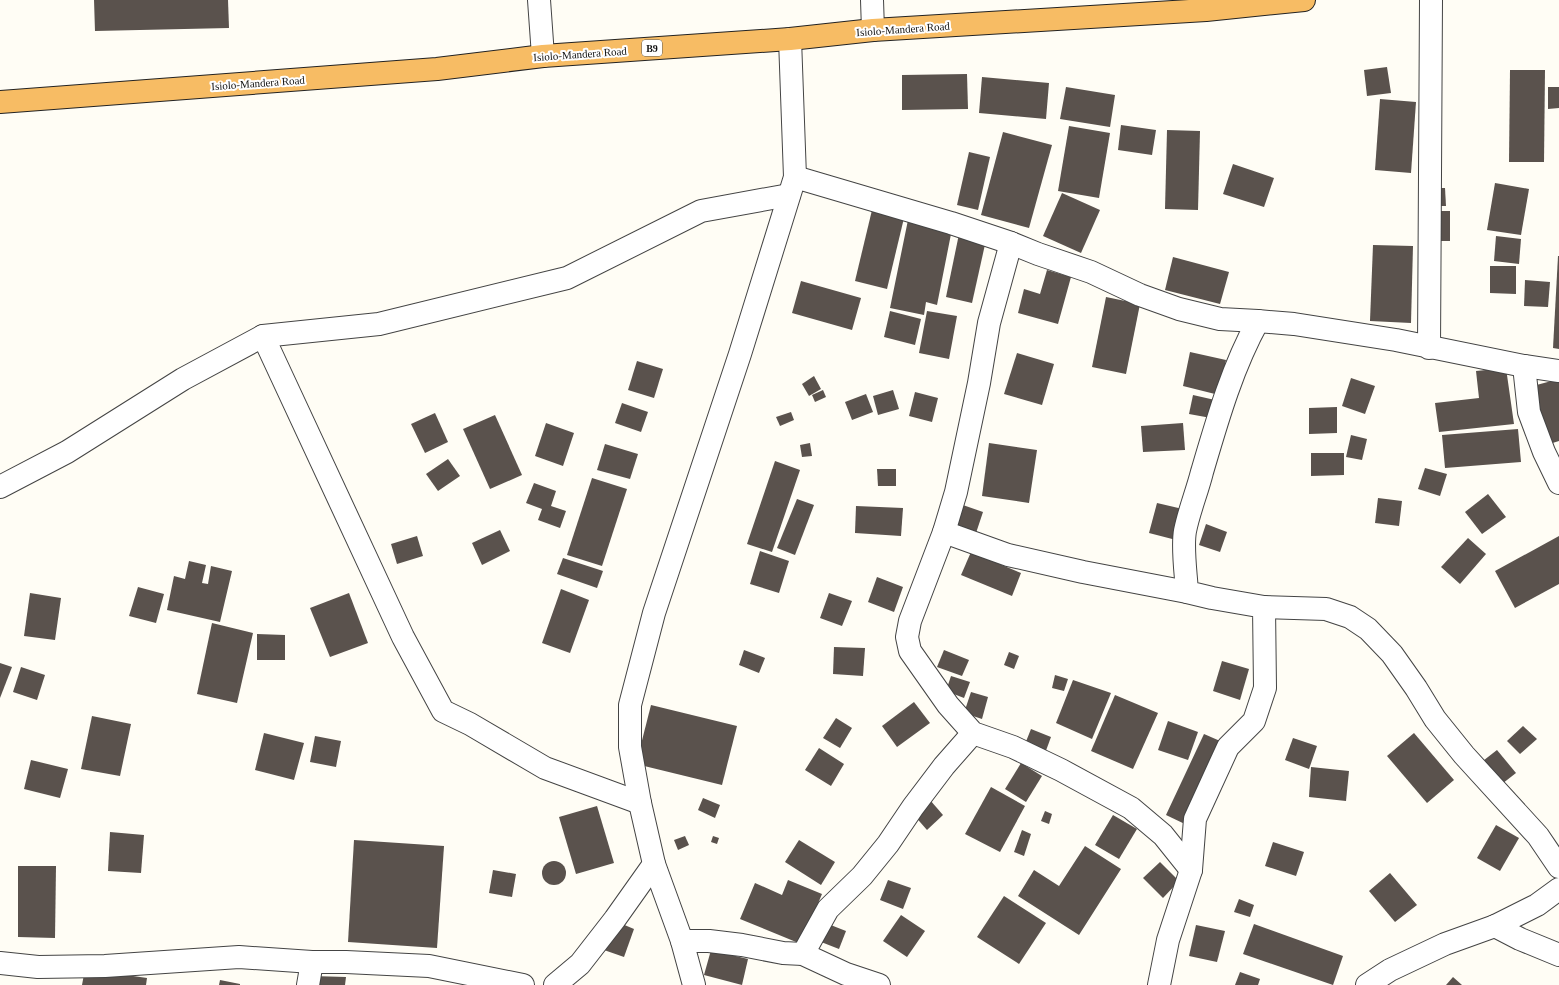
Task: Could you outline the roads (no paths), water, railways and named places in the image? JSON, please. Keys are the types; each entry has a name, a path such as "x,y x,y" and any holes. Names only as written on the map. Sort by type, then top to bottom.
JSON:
{"highway":[{"name":"Isiolo-Mandera Road","path":"0,102 437,69 543,56 790,39 873,30 1207,5 1304,0"}],"street":[{"path":"539,0 543,56"},
{"path":"872,0 873,30"},
{"path":"1430,348 1431,0"},
{"path":"694,985 682,941 654,864 640,803 630,746 630,705 654,613 740,354 792,186 790,39"},
{"path":"0,487 67,452 183,379 263,336 379,324 567,278 701,211 792,186 867,197 1012,242 1038,254 1091,272 1140,295 1179,309 1220,319 1294,324 1396,340 1524,366 1559,371"},
{"path":"1012,242 989,324 968,441 956,492 944,532 910,621 907,637 910,651 948,705 973,733 1026,754 1068,774 1131,808 1163,834 1191,870"},
{"path":"1187,592 1185,532 1225,399 1244,346 1258,321"},
{"path":"263,336 400,631 442,711 470,724 545,768 640,803"},
{"path":"1524,366 1529,412 1544,452 1559,484"},
{"path":"944,532 1008,555 1083,572 1264,607 1326,609 1350,617 1368,629 1392,654 1416,688 1434,719 1464,755 1538,836 1559,868"},
{"path":"1159,985 1168,940 1191,870 1195,819 1228,747 1254,721 1265,688 1264,607"},
{"path":"803,954 828,909 862,876 888,844 913,807 944,766 973,733"},
{"path":"555,985 580,964 654,864"},
{"path":"1367,985 1390,970 1445,944 1495,926 1537,905 1559,889"},
{"path":"1495,926 1520,939 1559,955"},
{"path":"682,941 709,941 742,944 782,953 803,954 846,974 879,985"},
{"path":"0,963 38,967 97,966 239,957 312,962 429,966 523,985"},
{"path":"308,985 312,962"}]}
